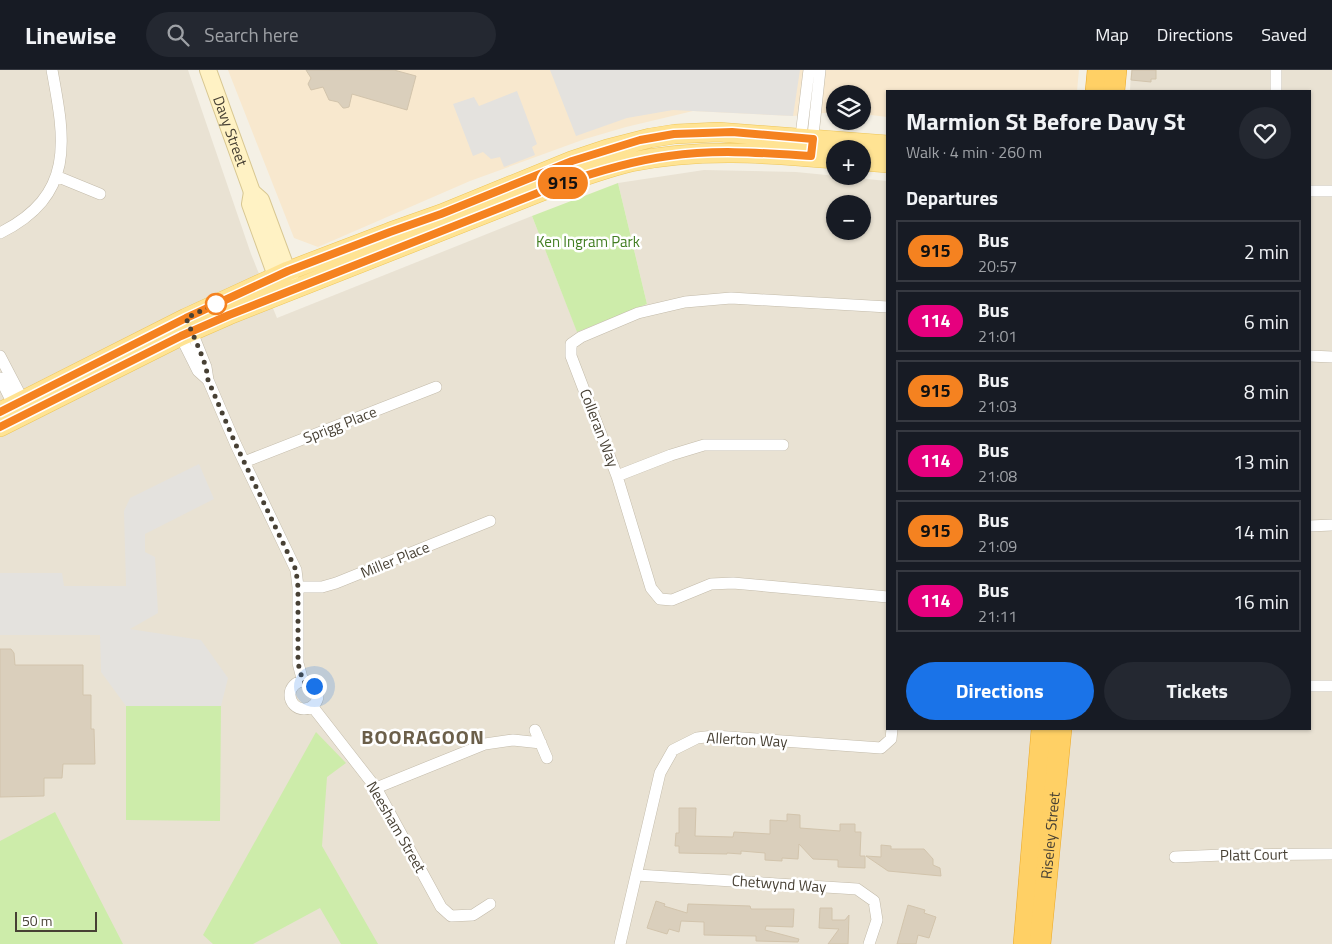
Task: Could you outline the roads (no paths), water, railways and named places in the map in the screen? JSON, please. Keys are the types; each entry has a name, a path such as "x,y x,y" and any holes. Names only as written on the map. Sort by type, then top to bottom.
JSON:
{"highway":[{"path":"1096,90 1098,70"},
{"path":"1114,90 1116,70"},
{"name":"Riseley Street","path":"1040,944 1061,730"},
{"name":"Riseley Street","path":"1024,944 1044,734"}],"main road":[{"path":"0,427 17,409 183,327 285,282 390,232 441,214 572,161 640,140 674,134 718,132 806,147 886,145"},
{"path":"806,147 826,155"},
{"path":"871,162 886,163"}],"street":[{"path":"0,233 21,221 32,211 49,190 56,176 60,163 62,135 52,70"},
{"name":"Davy Street","path":"208,70 252,192 250,204 285,282"},
{"path":"806,147 809,70"},
{"path":"806,147 820,70"},
{"path":"1276,70 1276,90"},
{"path":"56,176 100,194"},
{"path":"1311,191 1332,191"},
{"name":"Colleran Way","path":"886,307 731,298 685,302 638,313 581,337 572,344 571,356 617,476 651,588 660,599 672,600 711,584 732,583 886,597"},
{"path":"183,327 206,367 208,380 244,462 296,570 298,587 298,663 303,682"},
{"path":"0,356 17,409"},
{"path":"1311,356 1332,356"},
{"path":"0,378 17,409"},
{"name":"Sprigg Place","path":"244,462 436,387"},
{"path":"617,476 671,455 704,445 783,445"},
{"name":"Miller Place","path":"298,587 322,587 336,583 490,521"},
{"path":"1311,526 1332,525"},
{"path":"303,682 309,683 317,690 316,701 312,706 304,709 298,708 291,701 291,690 294,686 303,682"},
{"path":"1311,686 1332,686"},
{"name":"Neesham Street","path":"312,706 376,788 441,907 452,916 473,915 490,904"},
{"path":"535,730 547,758"},
{"name":"Allerton Way","path":"620,944 660,773 673,750 697,738 714,736 881,748 892,739 892,730"},
{"path":"376,788 485,744 513,740 541,743"},
{"name":"Platt Court","path":"1175,857 1332,854"},
{"name":"Chetwynd Way","path":"637,874 857,889 874,900 876,920 869,944"}],"district":[{"name":"BOORAGOON","path":"423,737"}],"park label":[{"name":"Ken Ingram Park","path":"588,242"}]}
